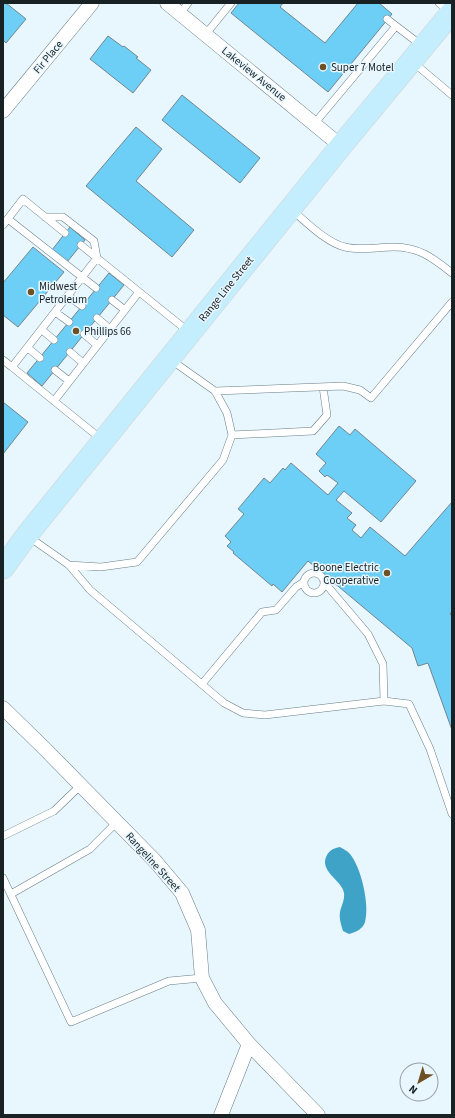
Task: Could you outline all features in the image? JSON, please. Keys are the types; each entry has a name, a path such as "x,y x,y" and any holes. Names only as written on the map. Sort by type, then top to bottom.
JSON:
{"main road":[{"name":"Range Line Street","path":"3,568 169,358 340,146 417,54 448,9"}],"street":[{"name":"Fir Place","path":"3,111 92,3"},
{"name":"Lakeview Avenue","path":"167,3 184,8 205,35 340,146"},
{"name":"Rangeline Street","path":"3,708 155,861 182,893 198,930 202,978 215,1003 249,1044 318,1115"},
{"path":"221,1115 249,1044"}],"lane":[{"path":"205,35 231,3"},
{"path":"387,19 396,26 417,54 452,95"},
{"path":"314,124 396,26"},
{"path":"3,225 23,199 65,233"},
{"path":"290,209 327,239 343,247 360,250 395,247 412,249 429,255 452,273"},
{"path":"12,367 97,258 94,241 70,222 63,217 45,217"},
{"path":"8,219 96,288"},
{"path":"81,245 190,333"},
{"path":"54,401 139,292"},
{"path":"68,296 82,306"},
{"path":"112,300 125,310"},
{"path":"216,391 343,386 360,390 372,398 452,302"},
{"path":"55,312 69,322"},
{"path":"97,318 110,328"},
{"path":"42,330 54,340"},
{"path":"84,334 97,345"},
{"path":"28,348 40,358"},
{"path":"70,352 83,363"},
{"path":"69,565 101,567 137,562 223,460 232,435 227,413 216,391 169,358"},
{"path":"3,360 103,441"},
{"path":"55,370 69,381"},
{"path":"232,435 313,431 326,415 323,387"},
{"path":"27,536 69,565 90,590 224,703 243,713 265,715 384,701 409,704 430,749 452,814"},
{"path":"202,684 262,612 276,610 296,587 304,582 307,576 312,573 321,576 324,582 368,634 383,664 384,701"},
{"path":"304,582 305,588 310,593 314,594 321,591 324,586 324,582"},
{"path":"3,836 54,811 81,785"},
{"path":"10,894 90,849 117,822"},
{"path":"3,878 71,1022 169,981 202,978"}],"water":[{"path":"340,847 347,851 354,860 364,886 366,906 365,922 363,927 359,930 349,934 343,931 340,919 344,893 342,888 328,871 325,861 328,853"}],"building":[{"path":"3,3 6,3 26,19 6,43 3,40"},
{"name":"Super 7 Motel","path":"239,3 283,3 280,7 325,43 358,3 379,3 392,14 328,92 231,13"},
{"path":"108,36 138,57 136,58 151,70 133,93 90,59"},
{"path":"182,95 260,158 240,183 162,120"},
{"path":"136,127 162,149 136,181 194,230 172,257 86,186"},
{"path":"70,227 85,240 67,262 52,250"},
{"path":"33,247 64,272 18,327 3,315 3,283"},
{"path":"109,273 124,285 42,386 27,373"},
{"path":"3,402 28,422 3,454"},
{"name":"Boone Electric Cooperative","path":"339,426 350,435 355,429 416,481 381,522 344,491 336,500 352,513 347,518 356,525 352,530 361,538 370,527 405,556 452,502 452,611 450,614 452,616 452,730 428,663 418,666 412,648 308,561 282,592 273,584 272,586 233,553 234,552 227,546 231,542 225,536 244,514 238,509 264,478 270,483 283,468 285,470 291,463 328,495 338,483 327,475 325,477 319,471 326,463 316,454"}],"place":[{"name":"Super 7 Motel","path":"323,67"},
{"name":"Midwest Petroleum","path":"31,292"},
{"name":"Phillips 66","path":"76,331"},
{"name":"Boone Electric Cooperative","path":"387,573"}]}
